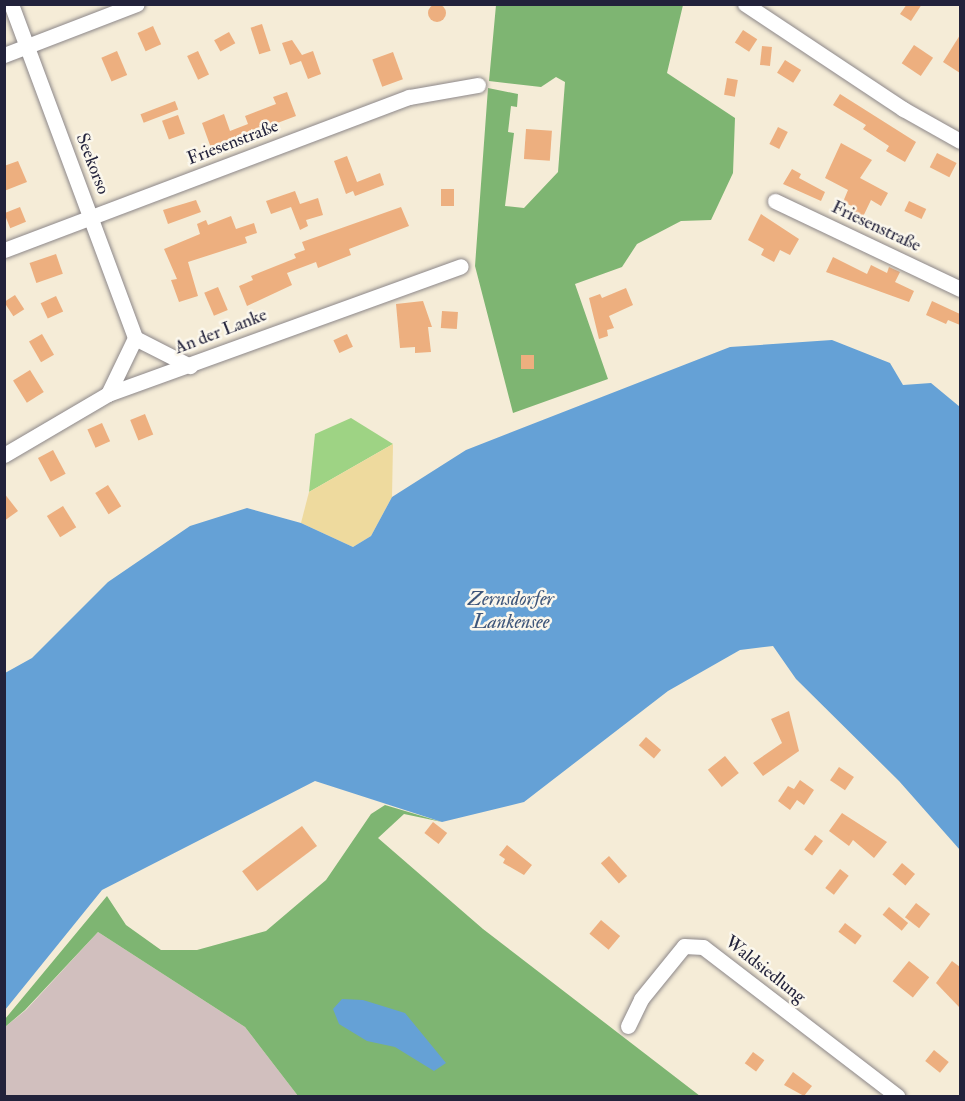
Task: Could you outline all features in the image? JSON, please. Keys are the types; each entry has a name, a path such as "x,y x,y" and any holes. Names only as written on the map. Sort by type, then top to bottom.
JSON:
{"street":[{"name":"Seekorso","path":"10,4 135,338"},
{"path":"4,55 137,4"},
{"path":"745,4 903,109 960,141"},
{"name":"Friesenstraße","path":"4,250 409,97 478,85"},
{"name":"Friesenstraße","path":"775,201 960,289"},
{"name":"An der Lanke","path":"4,455 108,394 461,266"},
{"path":"108,394 135,338 190,366"},
{"name":"Waldsiedlung","path":"628,1026 641,999 684,946 703,947 897,1096"}],"shaded area":[{"path":"98,932 245,1027 298,1096 5,1096 5,1027 26,1010"}],"green space":[{"path":"496,5 683,5 667,73 735,118 733,173 711,220 681,221 637,244 622,267 575,284 608,379 513,413 475,266 488,88 518,94 517,107 511,106 508,132 514,133 505,206 524,208 558,172 565,82 556,77 541,87 489,81"},
{"path":"351,418 393,444 309,492 315,434"},
{"path":"385,805 442,822 404,814 378,838 483,929 700,1096 298,1096 245,1027 98,932 25,1010 5,1027 5,1019 107,896 126,925 161,950 197,950 266,931 326,880 371,814"}],"sand":[{"path":"393,444 392,497 371,536 353,547 301,523 309,492"}],"water":[{"name":"Zernsdorfer Lankensee","path":"832,340 890,363 903,385 931,383 960,407 960,850 899,781 796,679 773,646 740,650 668,691 524,802 442,822 315,781 102,890 5,1010 5,673 32,658 108,582 190,526 247,508 301,523 353,547 371,536 392,497 466,450 730,347"},
{"path":"342,999 363,1000 405,1013 446,1063 434,1071 395,1047 367,1041 339,1024 333,1009"}],"building":[{"path":"433,4 441,4 446,9 444,20 433,22 428,17 428,9"},
{"path":"907,4 922,4 911,21 900,14"},
{"path":"262,24 271,51 259,54 251,28"},
{"path":"153,26 161,44 146,51 137,33"},
{"path":"743,30 757,39 749,52 735,43"},
{"path":"229,32 235,43 220,52 214,40"},
{"path":"960,35 960,73 943,62"},
{"path":"292,40 302,55 313,51 321,74 308,79 301,61 290,65 282,43"},
{"path":"914,45 933,58 921,76 902,63"},
{"path":"762,46 772,47 770,66 760,65"},
{"path":"117,51 127,75 112,82 101,58"},
{"path":"198,51 209,75 198,80 187,56"},
{"path":"393,52 403,79 382,87 372,60"},
{"path":"785,60 801,70 793,83 777,73"},
{"path":"727,78 738,80 735,97 724,95"},
{"path":"287,92 296,116 211,148 202,123 224,114 230,131 248,124 245,116 276,104 273,97"},
{"path":"840,94 916,142 905,162 886,151 889,146 863,129 866,125 833,105"},
{"path":"175,101 178,109 144,123 140,114"},
{"path":"178,115 185,134 169,140 162,121"},
{"path":"778,127 788,132 779,149 769,144"},
{"path":"526,129 552,131 550,161 524,159"},
{"path":"841,143 872,160 860,178 888,193 881,206 871,200 860,223 849,218 854,207 843,202 848,190 825,178"},
{"path":"937,153 957,163 949,177 930,167"},
{"path":"347,156 357,182 380,173 384,185 355,196 353,191 346,194 334,161"},
{"path":"18,161 27,182 4,191 4,166"},
{"path":"792,169 801,174 799,178 825,192 821,201 783,184"},
{"path":"441,189 454,189 454,206 441,206"},
{"path":"295,191 300,204 318,198 323,215 306,220 308,226 300,230 291,207 271,214 266,201"},
{"path":"196,200 201,212 168,224 163,210"},
{"path":"909,201 926,209 922,219 904,211"},
{"path":"20,207 26,222 10,228 4,213"},
{"path":"401,207 409,226 349,249 351,255 318,268 316,262 287,273 292,285 247,306 239,286 253,280 251,276 296,258 294,254 305,250 302,242"},
{"path":"761,214 799,239 790,255 780,250 774,262 761,255 764,249 748,240"},
{"path":"231,216 236,229 254,223 257,233 245,237 247,243 188,262 198,296 179,302 171,280 177,279 164,249 200,234 197,224 206,220 208,225"},
{"path":"56,254 63,274 36,283 30,263"},
{"path":"833,257 867,274 871,265 887,273 889,267 900,272 895,282 914,291 909,302 826,272"},
{"path":"218,287 228,310 214,316 204,293"},
{"path":"626,288 633,305 609,316 614,328 607,330 608,336 599,339 589,298 600,294 602,298"},
{"path":"15,295 24,309 13,316 4,302"},
{"path":"56,296 63,311 48,319 41,303"},
{"path":"423,301 432,327 428,327 431,352 415,353 415,347 400,348 396,304"},
{"path":"932,301 960,314 960,325 948,320 946,324 926,315"},
{"path":"442,311 458,312 457,329 441,328"},
{"path":"42,334 54,355 41,362 29,342"},
{"path":"347,334 353,347 339,353 333,340"},
{"path":"521,355 534,355 534,369 521,369"},
{"path":"30,370 44,392 27,403 13,381"},
{"path":"145,414 153,434 138,440 130,420"},
{"path":"102,423 110,441 96,448 87,430"},
{"path":"53,450 66,474 51,482 38,458"},
{"path":"108,485 121,506 109,514 95,493"},
{"path":"4,493 18,511 4,521"},
{"path":"63,506 76,527 60,537 47,516"},
{"path":"789,711 799,751 763,776 753,763 782,743 771,719"},
{"path":"646,737 661,750 654,758 639,745"},
{"path":"725,756 739,773 722,787 708,770"},
{"path":"839,767 854,777 845,790 830,780"},
{"path":"800,780 814,790 804,805 797,800 790,810 778,801 788,786 794,789"},
{"path":"842,813 887,842 874,858 853,840 849,846 829,831"},
{"path":"433,822 447,833 439,844 424,833"},
{"path":"302,826 317,846 257,891 242,871"},
{"path":"815,835 823,841 812,855 804,849"},
{"path":"507,845 532,865 524,875 503,863 505,859 499,855"},
{"path":"609,856 627,876 619,883 601,863"},
{"path":"902,863 915,874 905,885 892,874"},
{"path":"840,869 849,876 834,895 825,888"},
{"path":"916,903 930,914 919,928 905,917"},
{"path":"889,907 908,923 902,931 883,915"},
{"path":"601,920 620,936 609,950 589,934"},
{"path":"845,923 862,936 855,944 838,932"},
{"path":"909,961 929,977 913,998 893,981"},
{"path":"952,961 960,967 960,1008 936,983"},
{"path":"934,1050 949,1062 940,1073 925,1061"},
{"path":"753,1052 764,1060 756,1072 745,1063"},
{"path":"793,1072 812,1086 804,1096 784,1085"}]}
